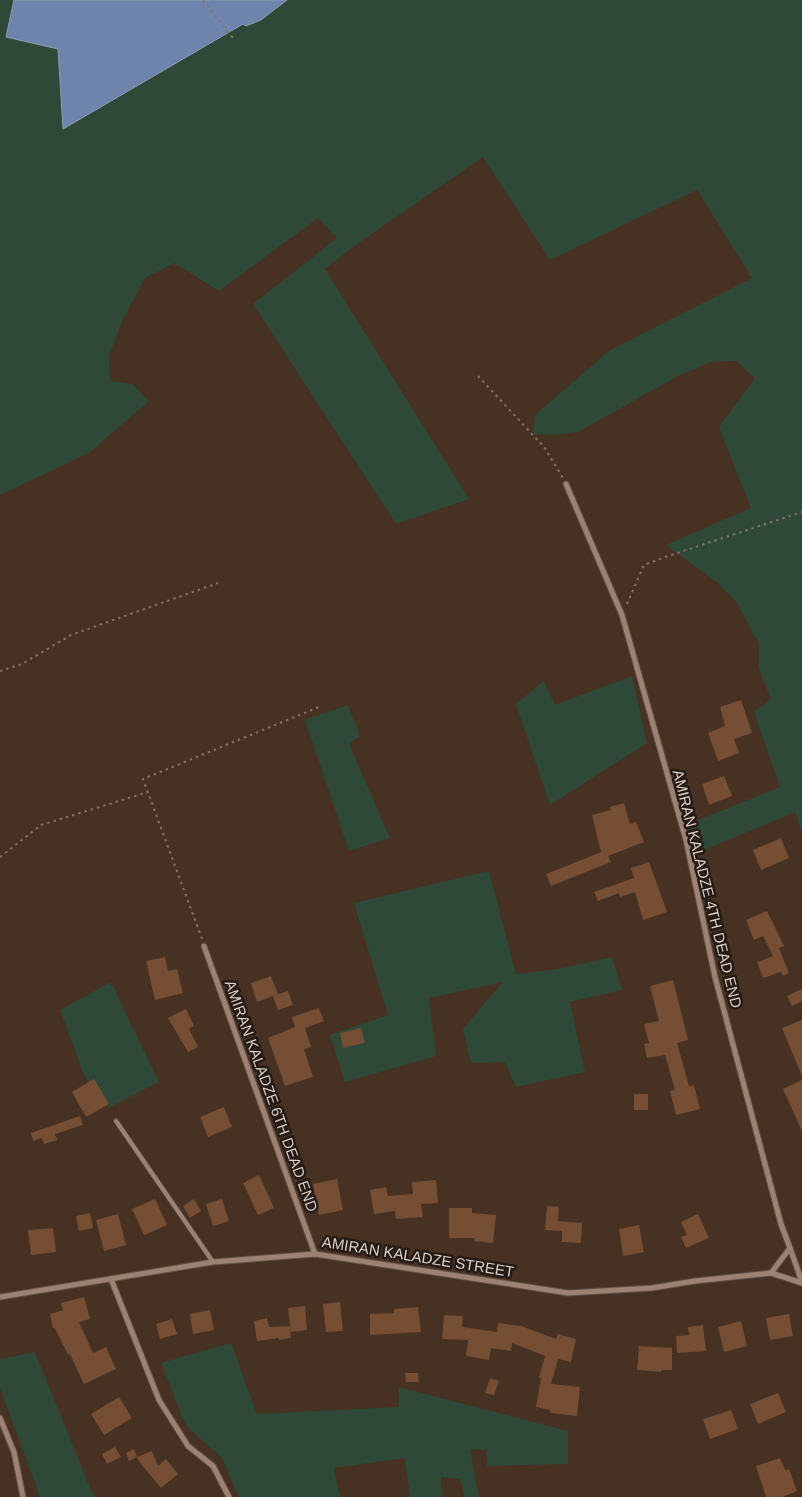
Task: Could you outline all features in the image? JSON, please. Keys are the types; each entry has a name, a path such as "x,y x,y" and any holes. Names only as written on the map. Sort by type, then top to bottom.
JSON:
{"street":[{"name":"AMIRAN KALADZE 4TH DEAD END","path":"566,484 622,615 686,840 715,977 781,1224 802,1283"},
{"name":"AMIRAN KALADZE 6TH DEAD END","path":"204,946 315,1254"},
{"path":"771,1273 790,1248"},
{"name":"AMIRAN KALADZE STREET","path":"0,1297 213,1262 315,1254 568,1293 652,1288 695,1280 771,1273 802,1283"},
{"path":"111,1279 160,1400 188,1446 213,1466 229,1497"},
{"path":"0,1418 14,1452 23,1497"}],"lane":[{"path":"116,1121 213,1262"}],"path":[{"path":"203,0 233,38"},
{"path":"478,376 544,447 566,484"},
{"path":"622,615 644,566 665,557 802,512"},
{"path":"0,671 22,664 70,635 218,583"},
{"path":"204,946 143,779 320,707"},
{"path":"0,857 41,825 148,792"}],"green space":[{"path":"0,0 216,0 261,20 287,0 802,0 802,830 795,812 697,853 689,824 780,787 754,712 771,699 759,669 759,644 737,603 718,583 666,545 751,508 719,427 755,378 736,361 711,362 680,375 578,432 555,435 533,434 535,415 610,350 752,278 697,190 550,260 483,157 357,244 325,269 469,499 396,524 253,304 337,238 318,218 219,291 174,263 145,278 122,322 109,356 110,381 133,384 149,401 89,453 0,495"},
{"path":"632,676 647,743 550,805 516,704 544,681 555,705"},
{"path":"348,705 360,736 349,744 390,838 349,851 305,720"},
{"path":"489,871 516,974 558,969 612,957 622,990 570,1002 585,1072 516,1087 505,1062 471,1063 463,1029 503,982 429,998 436,1056 345,1082 330,1035 388,1015 354,903"},
{"path":"111,982 159,1082 108,1108 84,1075 60,1010"},
{"path":"231,1343 257,1414 399,1407 399,1387 568,1431 568,1464 487,1466 486,1450 470,1449 479,1497 465,1497 460,1479 441,1477 442,1497 410,1497 405,1458 334,1468 340,1497 239,1497 222,1458 186,1426 161,1363"},
{"path":"35,1352 95,1497 40,1497 0,1388 0,1359"}],"water":[{"path":"14,0 287,0 261,20 246,26 243,24 63,129 58,49 6,37"}],"building":[{"path":"741,700 752,733 734,739 739,753 718,761 708,733 725,726 720,707"},
{"path":"724,776 732,796 709,805 702,784"},
{"path":"624,803 630,824 636,822 644,842 608,856 611,862 551,886 546,874 601,852 592,815 611,810 610,807"},
{"path":"781,838 789,858 761,870 753,850"},
{"path":"649,862 667,912 643,920 635,892 620,897 619,893 598,901 594,892 634,878 631,868"},
{"path":"767,911 784,946 779,948 789,973 783,976 781,972 763,978 757,962 773,956 763,936 754,940 746,920"},
{"path":"165,957 168,971 177,969 183,993 155,1000 146,961"},
{"path":"271,976 278,994 257,1002 251,983"},
{"path":"673,980 688,1040 677,1043 689,1086 694,1085 700,1109 676,1115 670,1091 675,1090 665,1055 647,1058 644,1044 649,1043 644,1024 659,1021 650,986"},
{"path":"802,989 802,1001 792,1006 787,996"},
{"path":"288,991 293,1005 278,1010 273,996"},
{"path":"319,1008 324,1021 305,1028 311,1047 304,1049 313,1077 285,1086 268,1038 295,1027 292,1017"},
{"path":"186,1009 194,1026 189,1029 198,1047 188,1052 168,1018"},
{"path":"802,1020 802,1076 782,1028"},
{"path":"361,1028 365,1043 343,1048 340,1033"},
{"path":"94,1079 109,1104 86,1117 72,1092"},
{"path":"802,1080 802,1131 783,1089"},
{"path":"634,1094 648,1094 648,1110 634,1110"},
{"path":"224,1107 232,1127 208,1137 200,1117"},
{"path":"80,1116 83,1125 55,1134 57,1140 44,1144 42,1138 33,1141 31,1133"},
{"path":"259,1175 274,1208 258,1215 243,1183"},
{"path":"337,1179 343,1210 319,1215 313,1184"},
{"path":"436,1180 438,1203 421,1204 423,1217 396,1219 395,1211 374,1214 370,1190 386,1187 388,1196 413,1194 412,1182"},
{"path":"155,1199 167,1225 144,1235 132,1209"},
{"path":"194,1199 201,1211 190,1218 183,1206"},
{"path":"222,1199 229,1221 213,1226 206,1204"},
{"path":"547,1206 559,1207 558,1221 582,1223 581,1243 562,1242 562,1231 545,1230"},
{"path":"449,1208 472,1208 472,1213 496,1215 493,1243 474,1241 475,1238 449,1238"},
{"path":"90,1213 93,1228 79,1231 76,1216"},
{"path":"118,1214 126,1245 104,1251 96,1220"},
{"path":"698,1214 709,1238 686,1248 681,1237 687,1235 681,1222"},
{"path":"639,1225 644,1252 623,1256 619,1229"},
{"path":"53,1228 56,1252 31,1255 28,1230"},
{"path":"84,1297 90,1319 79,1322 93,1353 106,1347 116,1369 84,1384 70,1354 68,1355 55,1328 53,1328 50,1314 63,1310 61,1303"},
{"path":"340,1302 343,1331 326,1332 323,1304"},
{"path":"305,1306 307,1330 291,1332 288,1308"},
{"path":"418,1307 421,1332 370,1335 370,1314 394,1313 394,1309"},
{"path":"210,1310 214,1330 193,1334 190,1314"},
{"path":"789,1314 793,1336 770,1340 766,1318"},
{"path":"444,1315 463,1316 462,1327 497,1332 498,1323 521,1326 556,1339 558,1334 576,1339 571,1362 558,1359 551,1384 580,1387 577,1416 550,1413 550,1410 536,1407 541,1378 539,1378 545,1356 512,1343 511,1351 491,1348 489,1360 466,1356 468,1340 442,1339"},
{"path":"267,1318 269,1327 290,1326 291,1338 257,1341 254,1321"},
{"path":"172,1319 177,1334 160,1339 156,1324"},
{"path":"741,1321 747,1346 724,1352 718,1327"},
{"path":"703,1325 706,1351 677,1353 676,1336 689,1335 688,1327"},
{"path":"639,1346 672,1348 672,1370 661,1370 661,1372 637,1370"},
{"path":"405,1373 418,1373 419,1382 406,1382"},
{"path":"490,1378 499,1381 494,1395 485,1393"},
{"path":"778,1393 786,1412 758,1424 750,1404"},
{"path":"119,1397 132,1418 104,1435 91,1414"},
{"path":"731,1410 738,1429 710,1439 703,1419"},
{"path":"115,1447 121,1457 107,1464 102,1454"},
{"path":"134,1449 137,1457 129,1461 126,1453"},
{"path":"152,1451 158,1466 166,1459 178,1474 161,1488 137,1457"},
{"path":"780,1458 785,1470 789,1469 797,1491 782,1497 766,1497 756,1466"}]}
